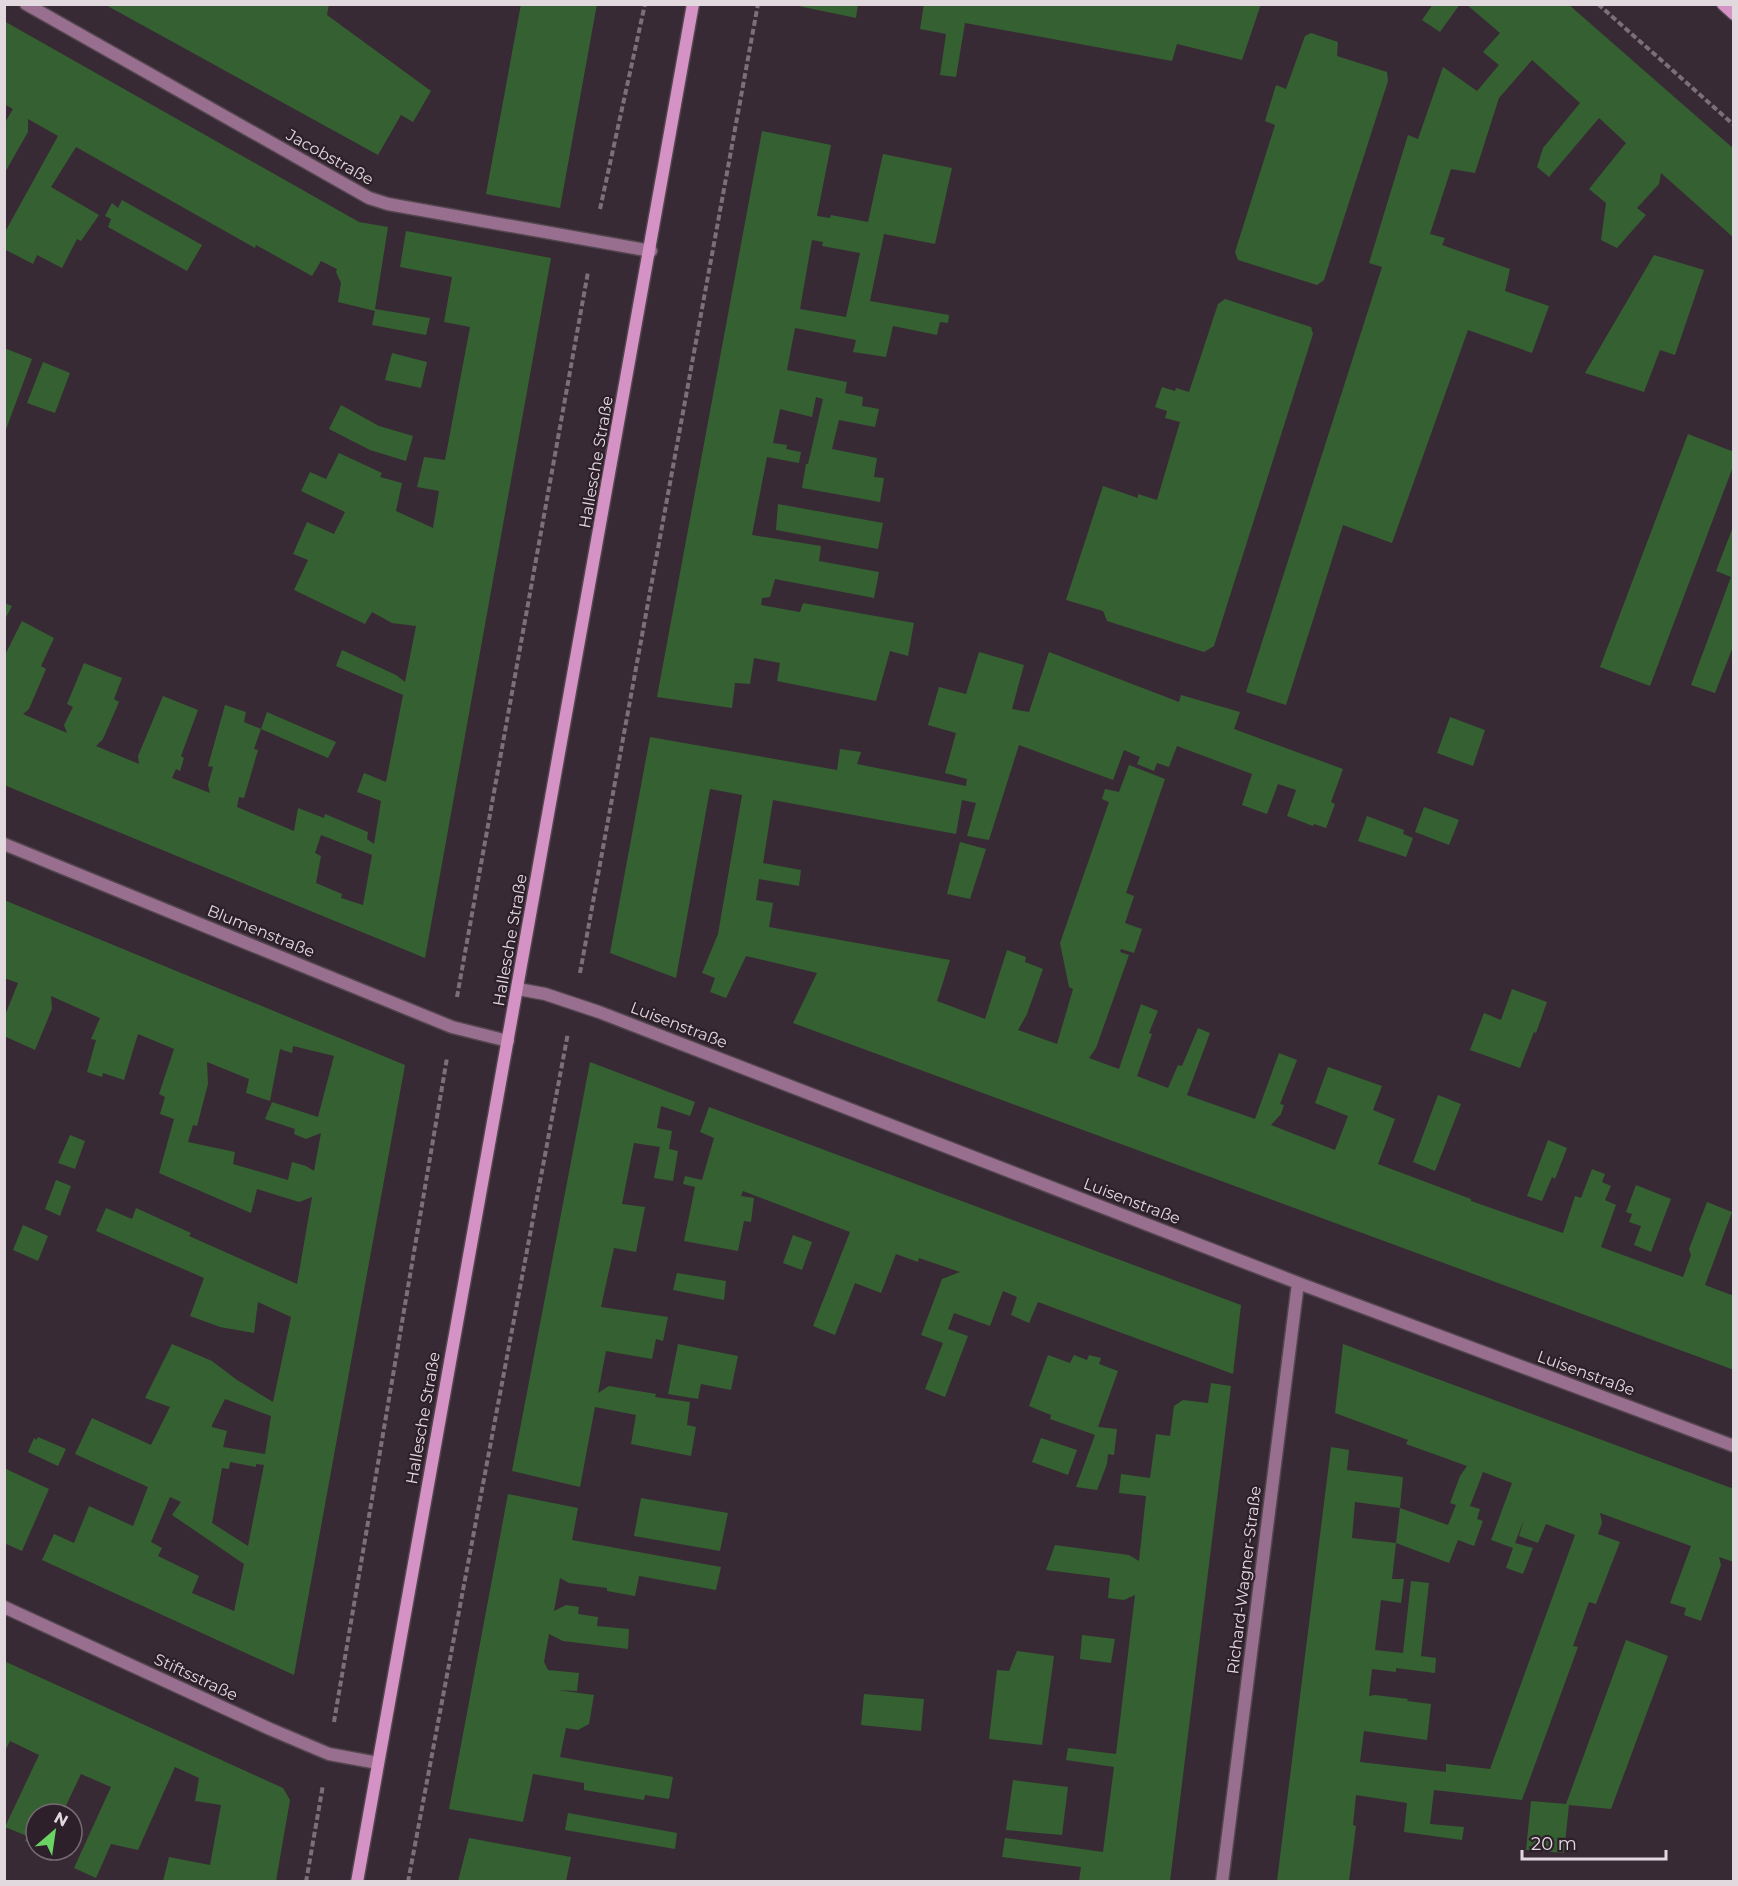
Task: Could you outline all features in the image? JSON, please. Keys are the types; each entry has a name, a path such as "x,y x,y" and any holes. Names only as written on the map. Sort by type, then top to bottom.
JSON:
{"main road":[{"name":"Hallesche Straße","path":"357,1881 651,250 693,4"},
{"path":"1723,4 1734,14"}],"street":[{"name":"Jacobstraße","path":"26,4 369,198 388,204 651,250"},
{"name":"Blumenstraße","path":"4,844 452,1027 508,1041"},
{"name":"Luisenstraße","path":"518,989 574,1003 1298,1283 1734,1446"},
{"name":"Richard-Wagner-Straße","path":"1222,1881 1298,1283"},
{"name":"Stiftsstraße","path":"4,1607 329,1754 378,1763"}],"path":[{"path":"306,1881 452,1027 593,241 645,4"},
{"path":"408,1881 574,1003 758,4"},
{"path":"1598,4 1734,125"}],"building":[{"path":"104,4 329,4 327,15 431,91 413,122 401,115 378,155"},
{"path":"521,4 597,4 560,208 486,194"},
{"path":"789,4 858,4 856,18"},
{"path":"924,4 1261,4 1242,60 1177,44 1172,61 965,23 956,77 940,75 946,34 920,29"},
{"path":"1433,4 1460,4 1440,32 1422,20"},
{"path":"1466,4 1568,4 1734,149 1734,238 1661,173 1659,184 1637,208 1646,215 1617,248 1601,240 1606,203 1589,189 1626,143 1599,118 1549,177 1537,167 1543,148 1580,103 1532,60 1499,98 1475,173 1451,169 1430,234 1445,238 1442,245 1510,269 1505,291 1549,306 1532,353 1468,330 1392,543 1343,525 1286,705 1246,692 1382,267 1369,263 1408,135 1418,139 1443,67 1477,91 1499,65 1483,52 1500,33"},
{"path":"4,21 359,222 388,227 375,309 430,318 426,335 372,325 375,311 338,302 341,283 337,269 321,261 312,276 256,245 255,248 76,147 51,187 99,215 81,241 77,239 62,268 37,255 33,264 4,249 5,232 58,136 28,119 28,132 4,174 4,124 13,109 4,104"},
{"path":"1311,33 1338,42 1337,56 1387,72 1388,81 1324,280 1317,285 1238,260 1235,252 1275,125 1265,121 1276,85 1286,89 1305,36"},
{"path":"762,131 831,145 817,216 830,218 831,215 868,222 883,154 952,168 935,244 884,234 870,301 949,315 948,323 940,322 937,335 893,326 886,357 853,352 856,340 795,328 787,370 847,382 845,393 863,397 862,406 879,409 875,427 839,420 832,449 877,458 874,477 884,478 880,502 802,488 823,399 816,397 812,417 780,409 773,443 787,445 786,449 801,452 799,463 767,457 752,535 821,546 819,561 879,572 874,598 775,579 770,597 762,598 761,605 800,612 803,603 914,623 908,656 890,651 876,701 777,681 780,663 754,658 750,684 735,683 732,708 657,697","holes":["812,240 823,242 822,246 860,253 846,317 800,309"]},
{"path":"122,200 202,245 187,271 108,227 111,219 105,216 112,203 118,208"},
{"path":"406,231 551,258 425,958 4,785 4,657 22,621 54,638 41,666 46,669 29,709 23,714 67,733 64,725 73,707 67,704 84,663 122,678 114,699 119,702 103,739 96,746 139,764 138,756 163,696 198,710 181,756 184,758 180,771 176,769 172,778 210,793 208,785 213,767 208,766 225,705 246,712 244,722 261,729 254,749 258,750 244,798 239,797 237,807 294,831 298,808 324,818 325,814 368,832 367,839 374,844 381,801 357,792 364,773 386,782 403,695 336,666 342,650 396,675 405,682 416,626 392,623 372,612 365,624 294,590 308,560 293,554 307,522 334,534 345,512 301,491 310,472 326,479 339,453 382,473 380,477 402,483 396,511 433,528 439,491 417,487 424,457 445,460 470,327 444,322 452,277 400,267","holes":["321,835 372,855 363,905 341,898 342,894 316,883 321,856 315,853"]},
{"path":"1654,255 1704,270 1675,355 1660,350 1644,392 1585,373"},
{"path":"1225,299 1311,327 1313,334 1214,646 1204,652 1107,621 1103,611 1066,600 1103,486 1138,498 1138,494 1157,500 1180,422 1165,418 1167,411 1155,407 1162,387 1189,392 1218,304"},
{"path":"4,348 32,359 5,432 4,432"},
{"path":"392,353 427,362 421,388 385,380"},
{"path":"43,362 70,373 55,413 27,403"},
{"path":"341,405 379,426 413,436 406,461 370,450 329,429"},
{"path":"1688,434 1734,452 1734,464 1650,686 1600,667"},
{"path":"778,504 883,523 878,549 776,530"},
{"path":"1733,527 1734,644 1715,693 1691,685 1731,577 1716,571"},
{"path":"4,603 12,606 4,621"},
{"path":"979,652 1024,665 1012,709 1029,712 1049,652 1179,702 1181,695 1240,712 1234,729 1343,769 1331,802 1335,804 1326,828 1314,824 1313,826 1287,816 1296,790 1278,784 1267,814 1242,805 1252,774 1177,746 1169,767 1157,763 1154,771 1137,764 1140,757 1124,750 1113,780 1019,745 989,840 967,836 976,803 962,800 956,834 773,800 763,863 801,870 799,886 759,879 756,900 773,903 769,927 950,960 937,1001 985,1019 1007,950 1026,957 1025,962 1043,969 1027,1014 1018,1030 1057,1044 1073,989 1069,987 1060,943 1109,802 1102,799 1105,789 1119,792 1129,765 1165,779 1126,893 1134,896 1125,923 1142,929 1134,953 1121,949 1120,952 1129,955 1096,1048 1089,1058 1119,1069 1141,1004 1158,1011 1149,1033 1152,1034 1137,1076 1168,1088 1178,1065 1182,1066 1198,1028 1210,1033 1187,1095 1255,1119 1279,1053 1297,1060 1280,1104 1284,1105 1281,1114 1271,1125 1335,1150 1348,1116 1315,1103 1328,1067 1382,1086 1373,1110 1395,1119 1378,1164 1471,1199 1471,1201 1563,1233 1575,1196 1581,1198 1592,1169 1605,1174 1602,1182 1611,1186 1605,1200 1616,1205 1601,1247 1683,1277 1691,1255 1689,1249 1707,1202 1732,1212 1705,1285 1734,1296 1734,1370 793,1023 817,973 746,956 726,998 710,992 715,978 702,973 718,934 742,795 710,789 676,978 610,953 650,737 837,770 840,749 861,752 857,764 966,786 967,779 945,773 956,733 928,725 939,687 966,694"},
{"path":"267,712 336,742 328,758 261,729"},
{"path":"1450,717 1485,730 1473,766 1437,753"},
{"path":"1424,807 1459,820 1449,845 1415,832"},
{"path":"1367,816 1404,830 1403,834 1413,838 1406,857 1358,841"},
{"path":"960,842 986,849 970,899 947,894"},
{"path":"4,900 405,1065 294,1675 42,1560 54,1534 74,1543 89,1506 133,1526 148,1487 75,1454 92,1418 151,1445 170,1407 145,1398 172,1344 212,1361 237,1380 273,1402 291,1317 258,1302 254,1333 220,1327 190,1316 204,1278 96,1231 106,1208 132,1219 136,1208 191,1233 189,1236 297,1284 312,1197 299,1202 257,1189 251,1213 159,1173 174,1119 160,1114 165,1097 159,1094 174,1049 138,1034 124,1080 103,1073 102,1077 87,1072 96,1040 91,1039 100,1018 51,996 52,1009 35,1050 4,1036 4,1018 18,983 4,978","holes":["293,1046 334,1056 318,1117 272,1102 265,1119 295,1129 294,1134 306,1139 321,1133 314,1171 292,1162 288,1180 233,1164 235,1152 188,1142 193,1125 197,1126 208,1084 207,1062 249,1079 246,1093 270,1101 280,1049 292,1053","225,1399 271,1416 265,1454 223,1447 227,1431 212,1427","230,1462 256,1467 256,1464 264,1465 248,1546 212,1523 222,1468 229,1469","170,1497 181,1502 172,1515 244,1564 234,1611 192,1593 199,1576 158,1556 162,1548 151,1542"]},
{"path":"1512,989 1547,1002 1520,1068 1470,1050 1484,1013 1501,1020"},
{"path":"590,1062 695,1102 690,1116 661,1106 657,1128 672,1131 669,1149 678,1151 673,1181 654,1178 660,1147 634,1143 622,1204 645,1207 636,1252 614,1248 601,1307 668,1317 663,1341 656,1339 652,1359 606,1351 598,1393 609,1386 656,1394 655,1397 690,1402 687,1425 696,1427 691,1456 631,1444 636,1415 595,1407 580,1487 512,1471"},
{"path":"1438,1095 1461,1104 1435,1171 1413,1162"},
{"path":"709,1107 1241,1305 1233,1374 1038,1302 1029,1323 1011,1315 1017,1297 1003,1291 990,1326 954,1313 948,1329 968,1336 945,1397 925,1389 943,1343 921,1335 942,1279 960,1272 919,1258 918,1262 896,1254 881,1293 855,1283 835,1335 813,1326 850,1232 743,1191 741,1196 754,1198 751,1222 744,1221 738,1251 684,1241 695,1187 683,1184 685,1176 702,1180 714,1138 700,1132"},
{"path":"70,1135 85,1141 75,1169 58,1163"},
{"path":"1548,1140 1567,1148 1555,1179 1552,1177 1542,1201 1527,1196"},
{"path":"56,1180 71,1186 60,1216 45,1209"},
{"path":"1636,1185 1671,1199 1651,1252 1634,1245 1641,1226 1629,1222 1632,1214 1626,1212"},
{"path":"23,1225 48,1236 38,1261 13,1250"},
{"path":"793,1235 812,1242 802,1270 783,1263"},
{"path":"677,1273 726,1281 724,1300 673,1290"},
{"path":"678,1344 738,1356 731,1390 701,1384 698,1399 668,1394"},
{"path":"1343,1344 1734,1489 1734,1562 1719,1557 1721,1565 1701,1621 1684,1615 1686,1608 1670,1603 1691,1546 1600,1513 1602,1523 1598,1534 1620,1542 1596,1604 1589,1602 1573,1646 1578,1647 1522,1800 1434,1790 1430,1824 1464,1827 1462,1840 1404,1832 1407,1803 1356,1795 1353,1825 1356,1826 1349,1881 1277,1881 1331,1447 1349,1450 1347,1470 1403,1477 1400,1508 1448,1525 1456,1505 1450,1503 1460,1476 1467,1466 1406,1444 1408,1440 1335,1413","holes":["1483,1472 1512,1483 1491,1540 1513,1548 1506,1568 1523,1574 1533,1548 1515,1543 1524,1519 1519,1536 1538,1543 1546,1524 1575,1535 1490,1769 1446,1764 1446,1772 1360,1762 1364,1731 1427,1740 1431,1704 1407,1701 1408,1699 1369,1696 1372,1669 1396,1672 1396,1668 1435,1673 1436,1658 1421,1656 1429,1583 1411,1581 1403,1653 1375,1650 1381,1600 1401,1603 1404,1579 1392,1579 1396,1543 1449,1563 1458,1540 1474,1546 1483,1521 1477,1519 1480,1509 1470,1506","1355,1502 1400,1508 1396,1543 1352,1538"]},
{"path":"1048,1355 1070,1363 1074,1355 1087,1360 1089,1355 1101,1358 1099,1364 1118,1371 1098,1427 1117,1429 1114,1455 1108,1454 1107,1464 1097,1490 1076,1487 1095,1435 1050,1419 1051,1415 1029,1406"},
{"path":"1211,1383 1231,1386 1170,1881 1079,1881 1081,1867 1002,1857 1005,1838 1103,1852 1114,1767 1066,1760 1068,1748 1116,1754 1135,1595 1124,1600 1108,1598 1110,1578 1046,1570 1055,1545 1129,1555 1139,1561 1146,1496 1119,1493 1121,1474 1150,1478 1156,1434 1170,1436 1174,1406 1183,1400 1208,1403"},
{"path":"38,1437 66,1449 58,1466 28,1452 34,1438 36,1440"},
{"path":"1041,1438 1077,1450 1068,1475 1032,1462"},
{"path":"4,1468 49,1489 22,1551 4,1543"},
{"path":"508,1494 578,1508 572,1540 721,1567 716,1590 639,1576 635,1596 607,1591 607,1588 569,1583 560,1578 554,1611 566,1605 579,1607 578,1614 598,1617 597,1626 629,1629 628,1649 563,1641 549,1634 544,1662 548,1670 579,1673 577,1691 557,1690 594,1695 589,1724 578,1730 566,1728 560,1757 673,1777 669,1799 645,1795 644,1800 584,1790 584,1783 533,1774 523,1822 449,1809"},
{"path":"641,1498 728,1513 720,1551 634,1536"},
{"path":"1082,1635 1115,1639 1111,1663 1080,1659"},
{"path":"1626,1640 1668,1656 1611,1809 1569,1805 1564,1853 1526,1850 1531,1801 1566,1804"},
{"path":"1017,1651 1054,1656 1042,1745 989,1739 997,1670 1009,1671"},
{"path":"4,1661 283,1788 290,1800 276,1881 163,1881 169,1857 210,1865 221,1805 195,1801 199,1778 175,1767 138,1850 111,1844 96,1878 74,1868 77,1862 84,1862 84,1846 111,1787 81,1774 68,1802 24,1802 24,1835 5,1827 39,1755 10,1741 4,1753"},
{"path":"864,1694 924,1699 921,1731 861,1725"},
{"path":"1013,1780 1068,1787 1062,1835 1006,1830"},
{"path":"568,1813 677,1833 675,1849 565,1830"},
{"path":"469,1838 571,1857 566,1881 458,1881"}]}
